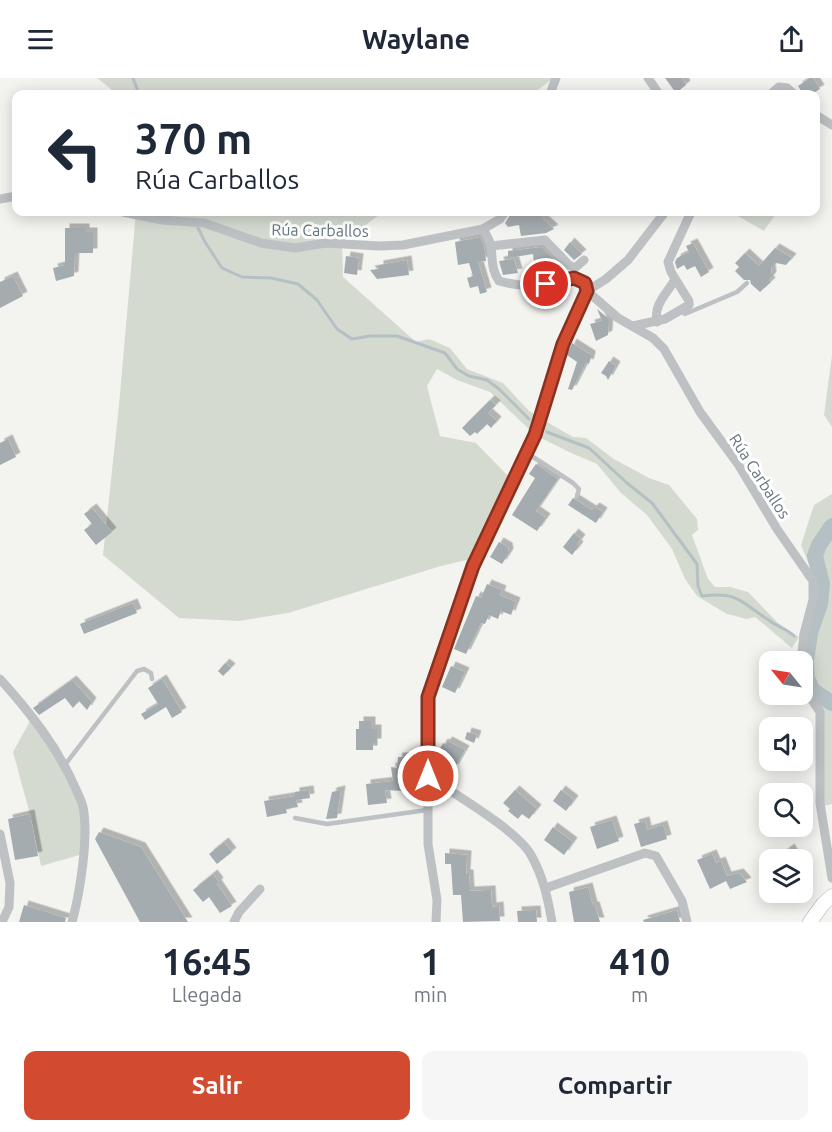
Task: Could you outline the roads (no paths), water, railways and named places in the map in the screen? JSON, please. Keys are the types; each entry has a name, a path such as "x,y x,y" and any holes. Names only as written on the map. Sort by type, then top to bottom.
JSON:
{"street":[{"path":"776,90 779,87 789,90"},
{"name":"Rúa Carballos","path":"142,216 204,224 261,243 295,248 326,243 403,245 483,229 502,216"},
{"path":"436,922 437,900 428,844 428,697 481,547 527,453 541,417 563,344 587,291 606,279 628,260 662,216"},
{"path":"631,326 657,322 689,305 668,262 689,216"},
{"name":"Rúa Carballos","path":"483,229 491,246 491,260 494,273 499,281 513,285 532,286 574,278 585,283 587,291 618,318 653,338 664,349 700,412 738,464 777,529 813,581 813,600 802,651"},
{"path":"491,246 545,240 569,265 576,268 584,260"},
{"path":"657,322 655,314 660,301 675,279"},
{"path":"0,679 39,724 64,766 83,806 82,860 72,922"},
{"path":"813,702 820,712 820,803 832,878"},
{"path":"428,776 509,832 531,854 546,888 552,922"},
{"path":"0,834 10,883 9,907 2,922"},
{"path":"546,888 645,853 656,856 682,901 687,922"},
{"path":"234,922 239,912 260,889"},
{"path":"810,922 823,903 832,896"}],"lane":[{"path":"681,311 685,314 736,291 747,283"},
{"path":"527,453 573,483 579,489 577,496"},
{"path":"64,766 137,671 144,669 151,673 152,679"},
{"path":"295,818 327,824 427,810"}],"waterway":[{"path":"133,78 138,90"},
{"path":"198,228 222,268 242,277 271,278 298,284 317,300 337,329 352,339 397,336 445,353 457,369 469,376 487,380 529,419"},
{"path":"547,432 589,448 652,503 697,564 698,586 702,596 733,597 794,636"},
{"path":"832,526 819,545 815,556 822,584 820,604 810,633 806,661 807,678 813,691 832,703"}]}
